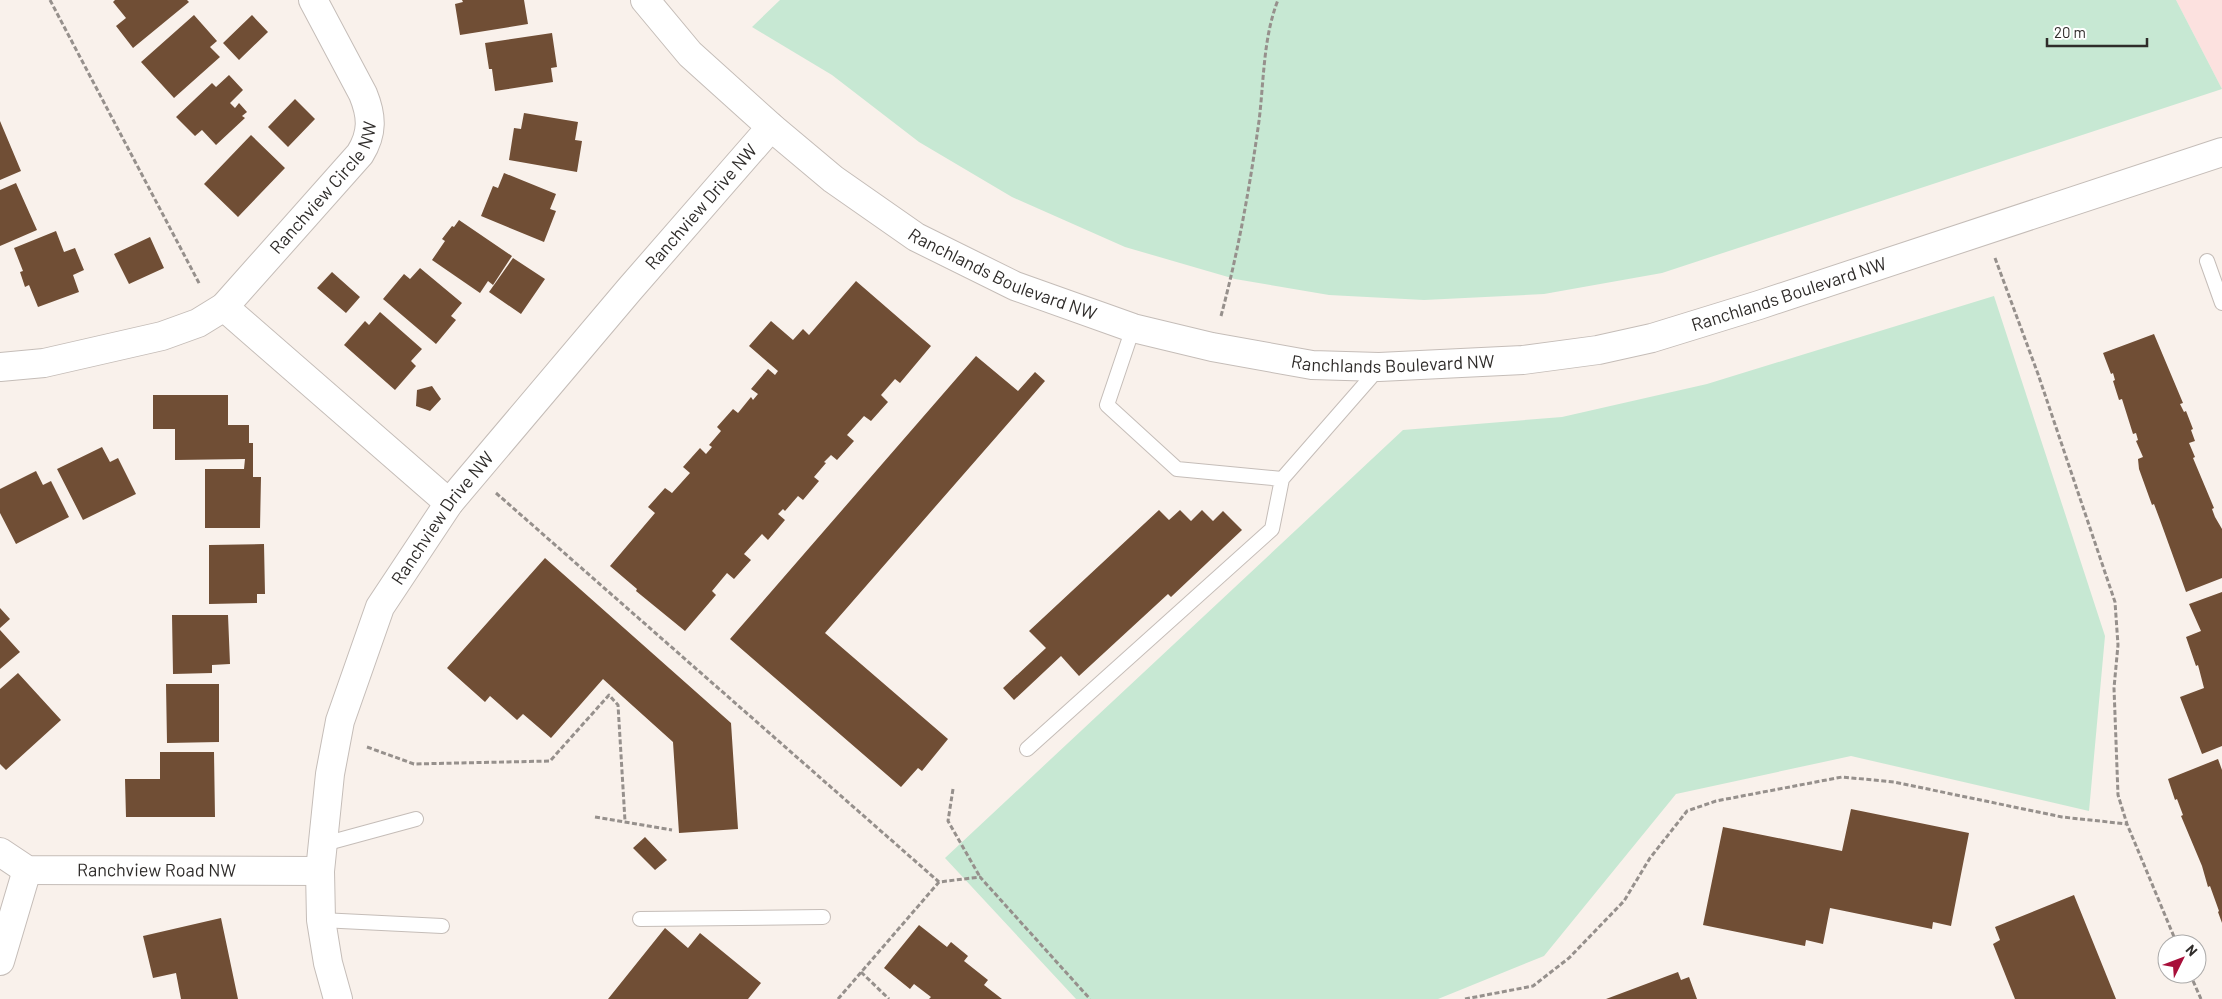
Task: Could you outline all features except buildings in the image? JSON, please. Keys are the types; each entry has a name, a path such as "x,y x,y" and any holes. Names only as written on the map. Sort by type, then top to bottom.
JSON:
{"street":[{"name":"Ranchview Circle NW","path":"0,367 44,363 162,336 198,323 224,307 360,154 367,143 371,126 370,110 313,0"},
{"name":"Ranchlands Boulevard NW","path":"645,0 690,54 771,127 833,179 916,236 1015,286 1133,328 1212,347 1312,364 1379,367 1524,360 1598,350 1652,338 1759,305 2222,152"},
{"name":"Ranchview Drive NW","path":"338,999 328,963 321,920 320,871 336,736 380,607 449,502 629,290 771,127"},
{"path":"224,307 449,502"},
{"path":"0,852 26,870 0,962"},
{"name":"Ranchview Road NW","path":"26,870 320,871"}],"lane":[{"path":"2207,261 2222,303"},
{"path":"1133,328 1107,405 1177,469 1282,478"},
{"path":"1027,749 1272,529 1282,478 1379,367"},
{"path":"324,844 416,819"},
{"path":"640,919 823,917"},
{"path":"321,920 442,926"}],"path":[{"path":"50,0 197,282 224,307"},
{"path":"1212,347 1241,228 1259,122 1266,51 1278,0"},
{"path":"1985,230 2041,383 2115,602 2118,645 2114,688 2118,795 2127,824 2173,934"},
{"path":"473,474 938,882"},
{"path":"336,736 414,764 550,761 609,695 618,705 625,821"},
{"path":"1465,999 1533,986 1569,958 1624,901 1650,858 1687,811 1716,801 1842,777 1894,782 2062,817 2127,824"},
{"path":"953,789 948,821 980,876 1090,999"},
{"path":"595,817 672,830"},
{"path":"838,999 938,882 980,876"},
{"path":"861,972 889,999"},
{"path":"2194,984 2200,999"}],"shaded area":[{"path":"2176,0 2222,0 2222,89"}],"green space":[{"path":"780,0 2176,0 2222,89 1662,273 1544,294 1424,300 1329,295 1235,279 1125,247 1012,197 919,142 832,75 752,27"},
{"path":"1994,296 2105,636 2089,811 1851,756 1676,794 1544,956 1438,999 1076,999 945,858 1403,430 1562,417 1707,384"}]}
